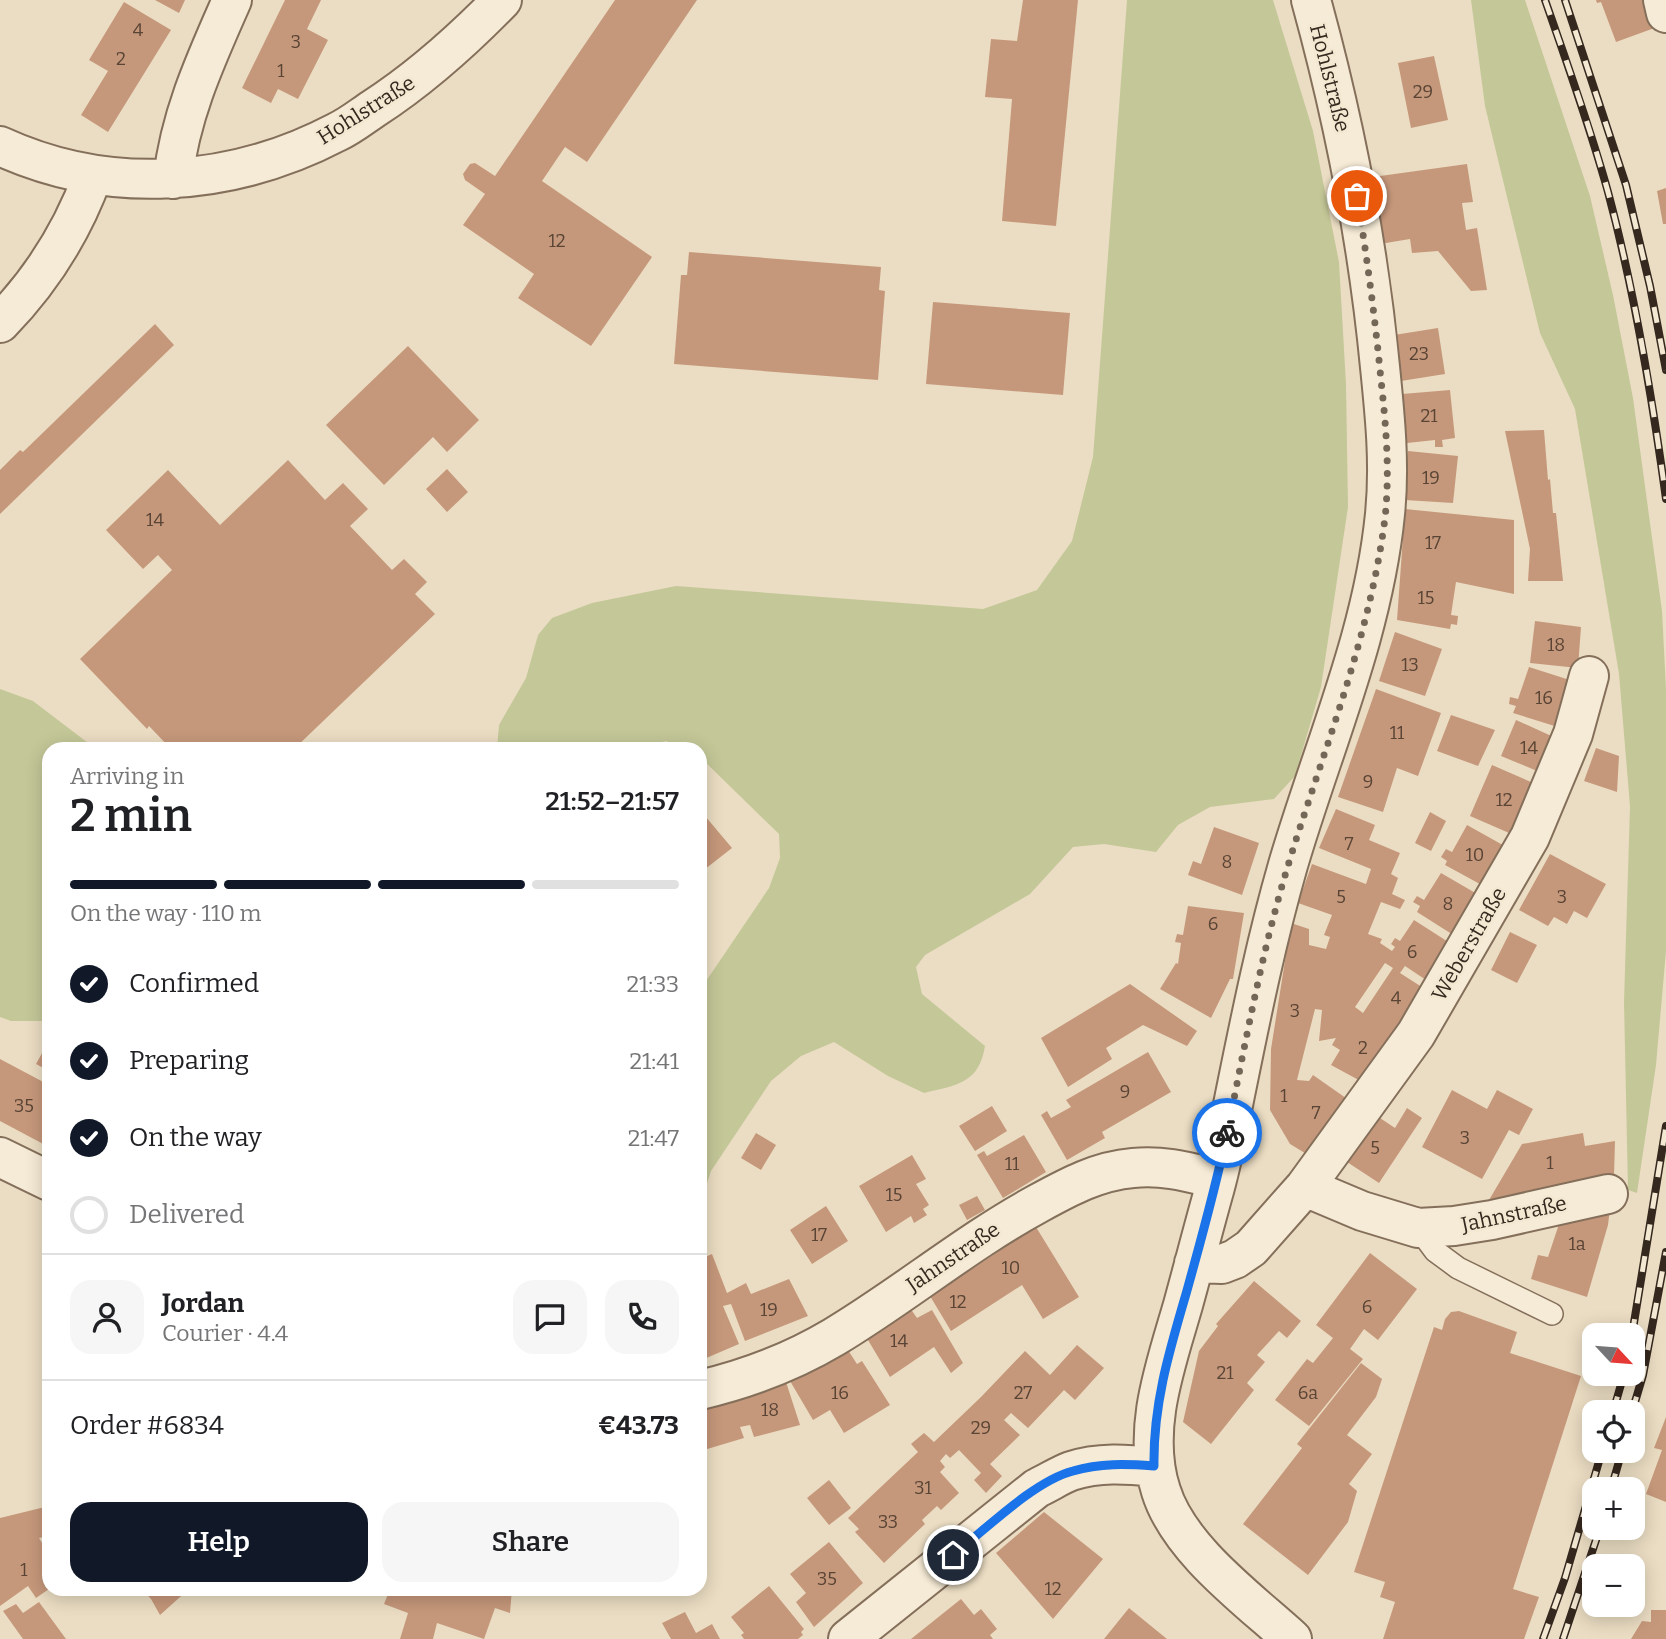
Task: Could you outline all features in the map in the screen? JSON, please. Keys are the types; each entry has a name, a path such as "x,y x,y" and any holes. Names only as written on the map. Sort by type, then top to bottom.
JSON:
{"street":[{"path":"173,179 176,145 186,110 232,0"},
{"name":"Hohlstraße","path":"0,146 51,165 93,175 173,179 226,173 292,153 339,131 414,82 473,30 502,0"},
{"name":"Hohlstraße","path":"1292,1639 1222,1576 1195,1547 1173,1519 1161,1495 1154,1466 1155,1415 1163,1376 1217,1179 1265,948 1289,861 1347,684 1372,592 1385,516 1389,458 1375,315 1353,177 1331,73 1311,0"},
{"path":"1663,0 1666,13"},
{"path":"0,323 26,293 58,247 80,209 93,175"},
{"name":"Weberstraße","path":"1305,1187 1416,1034 1501,891 1530,837 1573,734 1589,677"},
{"path":"0,1157 42,1178"},
{"name":"Jahnstraße","path":"707,1388 762,1371 834,1338 1004,1222 1082,1180 1131,1168 1165,1167 1217,1179"},
{"path":"1194,1263 1222,1264 1243,1253 1278,1220 1305,1187"},
{"name":"Jahnstraße","path":"1305,1187 1362,1211 1418,1228 1492,1220 1608,1194"},
{"path":"848,1639 1037,1488 1070,1471 1100,1465 1154,1466"}],"lane":[{"name":"Jahnstraße","path":"1418,1228 1435,1251 1458,1268 1552,1314"}],"green space":[{"path":"1127,0 1273,0 1313,131 1339,262 1346,384 1348,507 1321,687 1295,776 1274,799 1210,807 1178,825 1156,852 1104,844 1073,847 1030,894 925,955 916,967 922,994 985,1046 982,1059 972,1075 956,1085 924,1093 888,1076 834,1042 801,1056 771,1081 711,1171 707,1184 707,980 769,888 780,858 779,834 707,764 707,742 498,742 499,725 526,678 538,635 552,618 592,603 676,586 983,609 1037,590 1072,541 1093,457"},
{"path":"1471,0 1525,0 1590,196 1633,398 1662,611 1666,689 1666,951 1656,1065 1637,1193 1628,1190 1624,1002 1630,806 1619,674 1575,409 1540,333 1485,106"},
{"path":"0,689 33,701 87,742 42,742 42,1021 11,1021 0,1017"}],"building":[{"path":"155,0 185,0 179,13"},
{"path":"285,0 321,0 307,29 328,40 298,99 278,89 271,103 242,88"},
{"path":"615,0 697,0 587,162 565,147 542,181 652,257 591,346 518,298 534,274 463,225 485,194 465,180 463,174 470,164 475,163 495,176"},
{"path":"1023,0 1078,0 1056,226 1002,221 1012,99 985,97 991,39 1017,41"},
{"path":"1596,0 1650,0 1660,26 1616,42 1601,2 1597,3"},
{"path":"124,2 171,30 108,132 81,115 108,71 89,60"},
{"path":"1434,56 1448,120 1411,128 1398,63"},
{"path":"1467,164 1473,202 1462,203 1466,230 1477,228 1487,290 1471,291 1438,251 1412,253 1410,239 1380,244 1373,193 1382,192 1380,176"},
{"path":"1666,188 1666,224 1663,224 1657,191"},
{"path":"689,252 881,267 879,290 885,291 878,380 674,364 681,275 687,275"},
{"path":"933,302 1070,313 1063,395 926,384"},
{"path":"155,324 174,345 0,514 0,470 20,450 23,452"},
{"path":"1438,328 1445,374 1401,381 1394,335"},
{"path":"408,346 479,420 447,452 433,437 384,485 326,425"},
{"path":"1450,390 1455,438 1442,440 1443,447 1435,447 1435,440 1407,443 1402,394"},
{"path":"1544,430 1548,480 1550,479 1553,513 1556,513 1563,581 1528,581 1530,549 1505,431"},
{"path":"1408,451 1458,456 1453,503 1405,500"},
{"path":"288,460 325,500 343,483 368,509 350,526 392,570 404,559 427,582 415,594 435,614 301,742 164,742 149,726 147,729 80,659 172,570 158,555 143,569 106,530 168,470 220,525"},
{"path":"447,469 468,492 447,512 426,489"},
{"path":"1405,509 1514,520 1514,594 1456,582 1451,615 1458,616 1457,625 1451,624 1450,629 1397,620"},
{"path":"1535,621 1581,627 1578,668 1530,663"},
{"path":"1395,632 1442,649 1425,696 1379,681"},
{"path":"1529,667 1576,682 1561,728 1513,713 1516,706 1509,704 1510,697 1518,699"},
{"path":"1376,689 1441,713 1418,776 1397,768 1383,812 1338,797"},
{"path":"1451,715 1495,730 1478,766 1437,751"},
{"path":"1516,720 1558,739 1542,773 1501,756"},
{"path":"1596,748 1619,756 1617,792 1584,781"},
{"path":"1492,765 1538,785 1516,836 1470,816"},
{"path":"1336,809 1375,825 1369,840 1400,853 1391,874 1398,878 1392,894 1405,900 1400,909 1381,902 1368,934 1382,939 1380,943 1392,951 1395,947 1391,944 1395,938 1400,941 1414,920 1453,945 1429,982 1405,966 1400,973 1425,989 1366,1084 1331,1065 1340,1050 1332,1045 1336,1038 1319,1041 1322,1010 1315,1009 1297,1080 1309,1081 1313,1075 1353,1103 1313,1158 1290,1144 1270,1110 1271,1049 1291,923 1309,929 1309,945 1326,949 1330,937 1324,935 1332,915 1298,903 1312,864 1366,884 1371,869 1319,848","holes":["1385,963 1393,968 1363,1013 1355,1007"]},
{"path":"1430,812 1446,821 1431,851 1415,843"},
{"path":"707,818 732,848 707,868"},
{"path":"1467,825 1510,849 1489,889 1445,865 1447,861 1441,857 1446,849 1452,852"},
{"path":"1214,827 1259,843 1242,895 1188,875 1193,861 1201,864"},
{"path":"1550,854 1606,884 1587,918 1574,911 1567,924 1554,917 1548,926 1519,910"},
{"path":"1441,873 1484,898 1458,938 1417,912 1420,906 1413,902 1417,896 1424,900"},
{"path":"1188,906 1244,913 1233,979 1230,979 1211,1018 1160,989 1176,963 1178,964 1181,943 1175,942 1177,934 1183,935"},
{"path":"1510,932 1537,945 1517,983 1491,970"},
{"path":"1130,984 1197,1031 1187,1046 1143,1025 1106,1048 1112,1059 1068,1087 1041,1038"},
{"path":"1148,1052 1171,1092 1102,1132 1105,1138 1067,1160 1041,1115 1047,1111 1051,1118 1071,1107 1066,1100"},
{"path":"42,1053 42,1067 36,1064"},
{"path":"0,1059 42,1081 42,1143 0,1121"},
{"path":"1452,1090 1487,1109 1497,1090 1533,1109 1519,1135 1509,1130 1482,1179 1422,1147"},
{"path":"992,1106 1007,1131 975,1151 959,1126"},
{"path":"1407,1108 1422,1118 1379,1183 1341,1158 1371,1112 1395,1128"},
{"path":"756,1133 776,1145 761,1170 741,1158"},
{"path":"1583,1133 1585,1146 1615,1141 1614,1176 1489,1200 1522,1144"},
{"path":"1024,1135 1046,1172 1003,1198 977,1155 984,1151 987,1156"},
{"path":"912,1155 926,1179 916,1184 929,1205 923,1209 927,1215 914,1223 911,1216 886,1232 859,1186"},
{"path":"977,1196 985,1210 967,1220 959,1205"},
{"path":"1611,1200 1608,1225 1587,1297 1531,1279 1538,1255 1548,1257 1563,1212"},
{"path":"826,1206 848,1241 812,1264 790,1230"},
{"path":"1036,1227 1079,1297 1043,1319 1022,1285 951,1331 930,1296"},
{"path":"1370,1253 1417,1289 1378,1340 1364,1329 1350,1349 1363,1359 1309,1426 1275,1400 1307,1359 1313,1363 1333,1338 1316,1325"},
{"path":"712,1254 727,1293 746,1283 751,1294 789,1279 808,1316 745,1341 731,1304 723,1306 739,1344 707,1358 707,1256"},
{"path":"1254,1281 1301,1321 1287,1338 1279,1331 1257,1355 1265,1362 1247,1383 1254,1390 1211,1444 1183,1422 1199,1351 1218,1326 1216,1324"},
{"path":"910,1308 917,1318 932,1310 963,1363 951,1373 934,1347 890,1377 865,1335"},
{"path":"1459,1311 1517,1332 1510,1353 1581,1376 1513,1589 1539,1597 1524,1639 1383,1639 1395,1602 1380,1597 1385,1582 1354,1572 1434,1327 1442,1330 1445,1319 1451,1312"},
{"path":"1077,1345 1104,1368 1075,1400 1064,1390 1028,1428 1011,1413 1004,1420 1020,1435 990,1464 1002,1476 986,1493 974,1480 981,1473 959,1450 950,1458 946,1454 940,1461 945,1467 940,1472 959,1493 941,1510 937,1506 922,1520 925,1524 884,1563 855,1532 859,1529 848,1518 918,1452 911,1444 924,1433 934,1442 1025,1351 1050,1375"},
{"path":"846,1347 857,1364 862,1361 890,1405 844,1433 830,1410 813,1420 790,1381"},
{"path":"1361,1363 1382,1379 1376,1397 1347,1435 1372,1454 1349,1484 1357,1491 1348,1522 1308,1575 1243,1524 1302,1448 1297,1444"},
{"path":"786,1382 800,1425 754,1437 750,1425 740,1427 744,1438 707,1449 707,1404"},
{"path":"1666,1417 1666,1502 1646,1494 1662,1450 1654,1448"},
{"path":"829,1480 851,1508 829,1525 807,1498"},
{"path":"42,1508 42,1537 39,1538 42,1543 42,1594 36,1598 28,1586 0,1606 0,1518"},
{"path":"1044,1512 1103,1559 1053,1619 996,1553"},
{"path":"829,1542 863,1583 814,1627 796,1602 806,1593 790,1574"},
{"path":"769,1586 804,1629 801,1632 803,1635 798,1639 744,1639 741,1635 744,1633 731,1617"},
{"path":"148,1596 181,1596 160,1615"},
{"path":"387,1596 511,1596 510,1613 495,1608 484,1639 437,1623 433,1639 400,1639 408,1613 384,1604"},
{"path":"961,1599 974,1615 981,1609 997,1629 990,1635 993,1639 911,1639"},
{"path":"39,1602 66,1639 23,1639 3,1611 16,1604 23,1613"},
{"path":"1129,1608 1167,1639 1104,1639"},
{"path":"1651,1610 1666,1610 1666,1639 1631,1639 1642,1621 1651,1622"},
{"path":"685,1612 696,1633 712,1624 720,1639 671,1639 662,1623"}],"railway":[{"path":"1545,0 1594,143 1618,230 1642,345 1666,499"},
{"path":"1565,0 1626,185 1650,286 1666,370"},
{"path":"1634,1323 1666,1126"},
{"path":"1636,1400 1643,1375 1666,1252"},
{"path":"1616,1400 1621,1386"},
{"path":"1543,1639 1565,1578 1599,1463"},
{"path":"1614,1477 1619,1463"},
{"path":"1563,1639 1596,1540"}],"way so far":[{"path":"1227,1133 1265,948 1289,861 1343,697 1372,592 1385,516 1389,458 1375,315 1357,196"}],"route":[{"path":"953,1555 1037,1488 1070,1471 1100,1465 1154,1466 1155,1415 1163,1376 1227,1133"}]}
